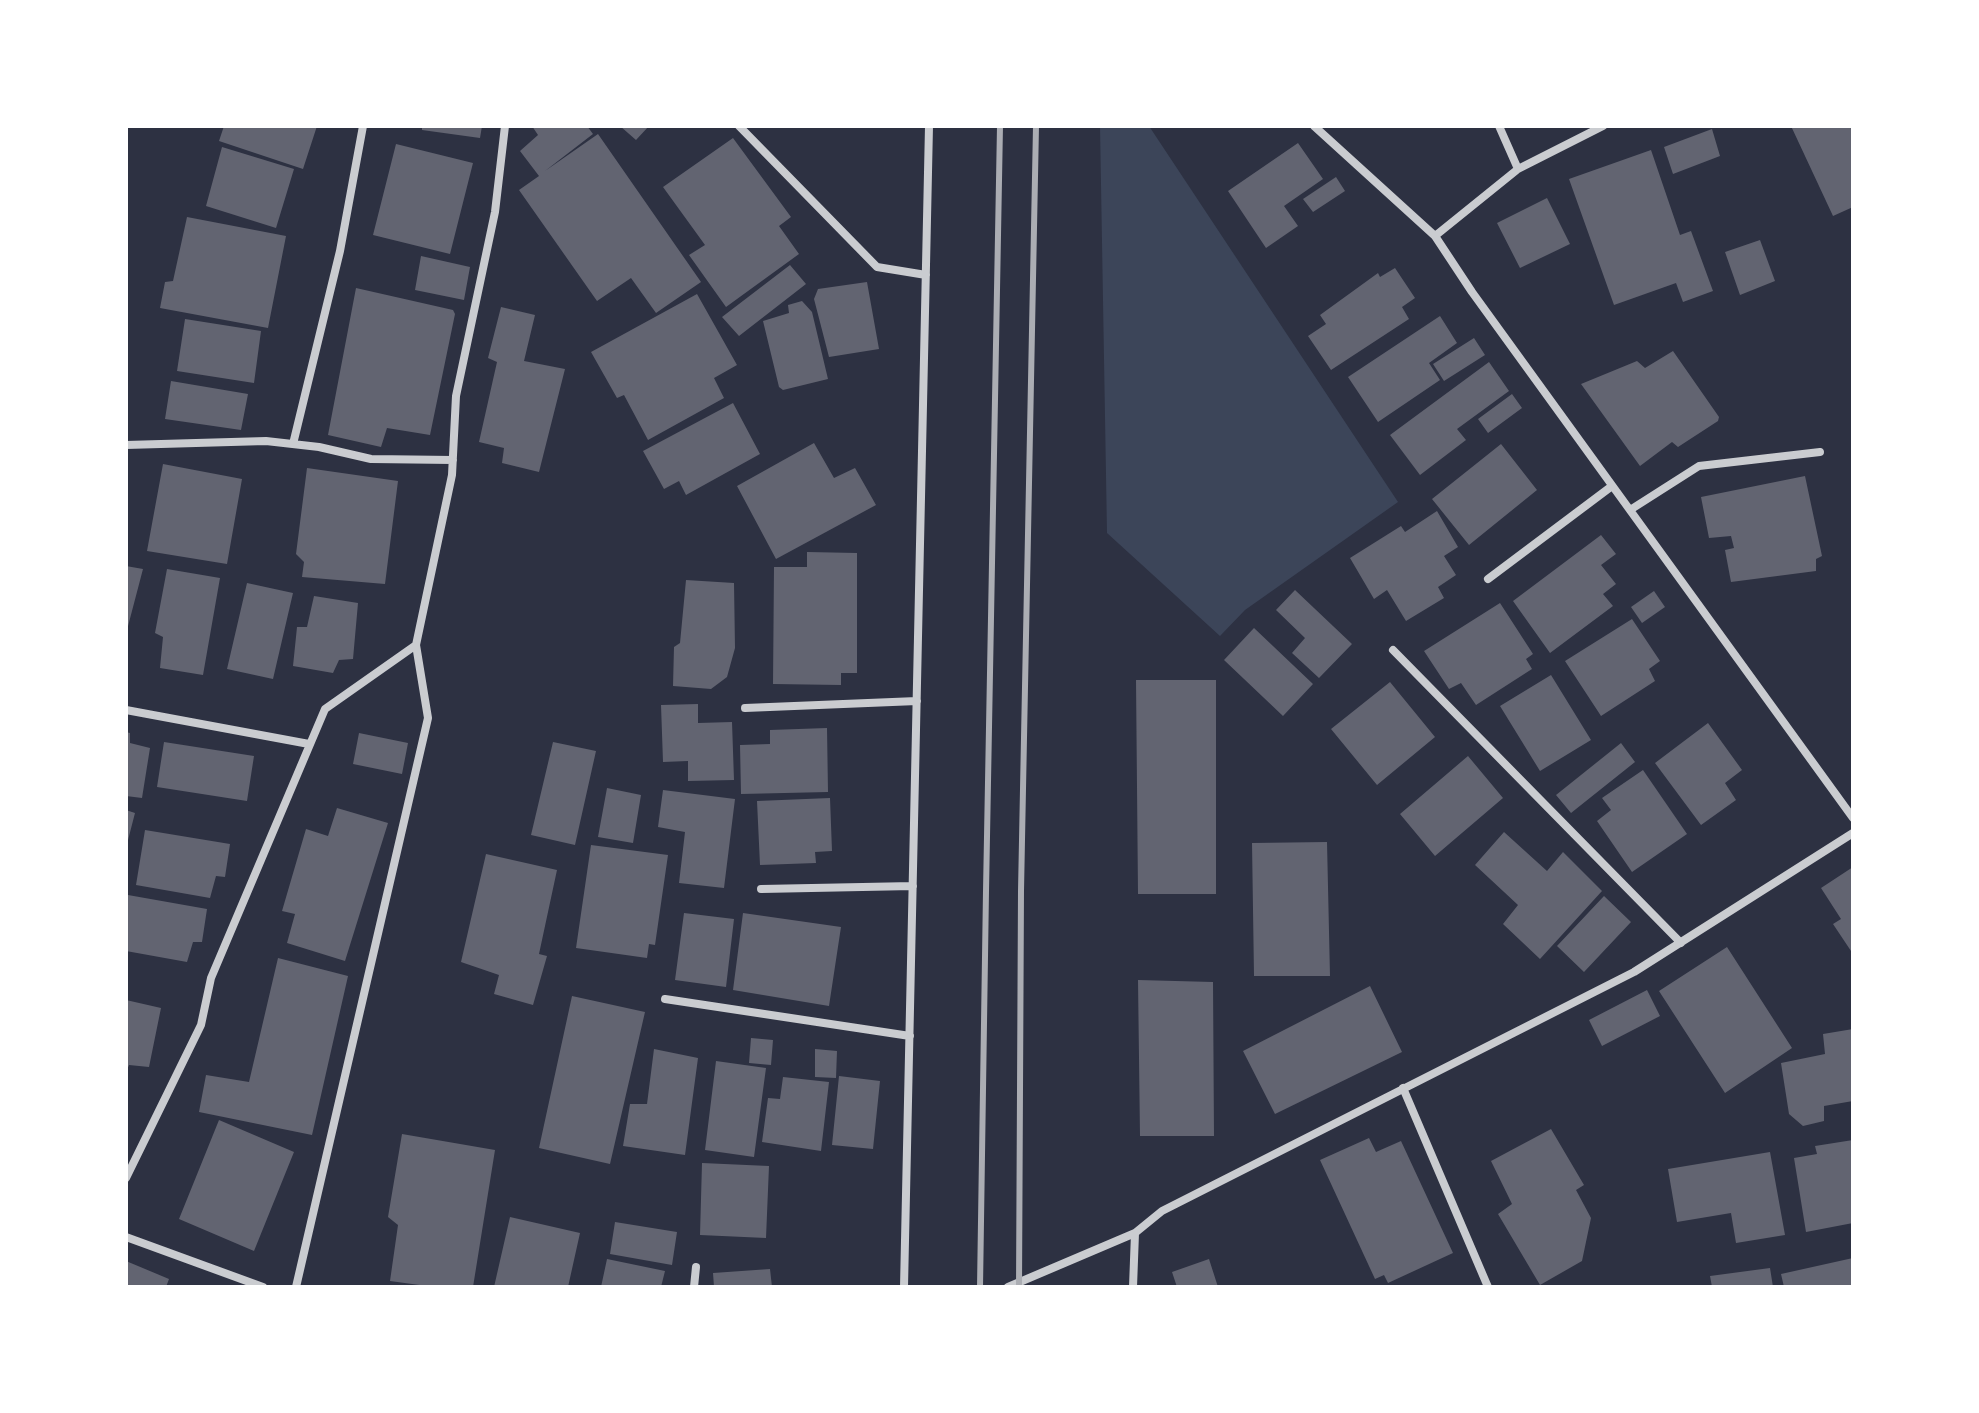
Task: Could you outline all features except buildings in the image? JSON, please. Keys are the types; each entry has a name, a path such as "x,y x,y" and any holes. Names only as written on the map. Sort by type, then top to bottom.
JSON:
{"street":[{"path":"293,444 340,251 363,126"},
{"path":"296,1287 428,718 416,645 452,475 456,396 495,212 505,126"},
{"path":"739,126 877,267 926,275"},
{"path":"904,1287 929,126"},
{"path":"1314,126 1435,236 1472,292 1853,818"},
{"path":"1499,126 1518,169"},
{"path":"1435,236 1518,169 1603,126"},
{"path":"126,445 266,441 319,447 371,459 453,460"},
{"path":"1630,510 1699,466 1820,452"},
{"path":"1488,579 1612,486"},
{"path":"126,1178 201,1025 211,978 325,709 416,645"},
{"path":"1393,650 1681,943"},
{"path":"745,708 917,701"},
{"path":"126,710 309,744"},
{"path":"1008,1287 1135,1233 1162,1211 1634,972 1853,833"},
{"path":"761,889 913,886"},
{"path":"665,999 910,1036"},
{"path":"1403,1088 1488,1287"},
{"path":"1133,1287 1135,1233"},
{"path":"126,1237 263,1287"},
{"path":"694,1287 696,1267"}],"shaded area":[{"path":"1100,126 1149,126 1398,502 1245,610 1220,636 1107,533"}],"railway":[{"path":"980,1287 1000,126"},
{"path":"1019,1287 1021,891 1036,126"}]}
